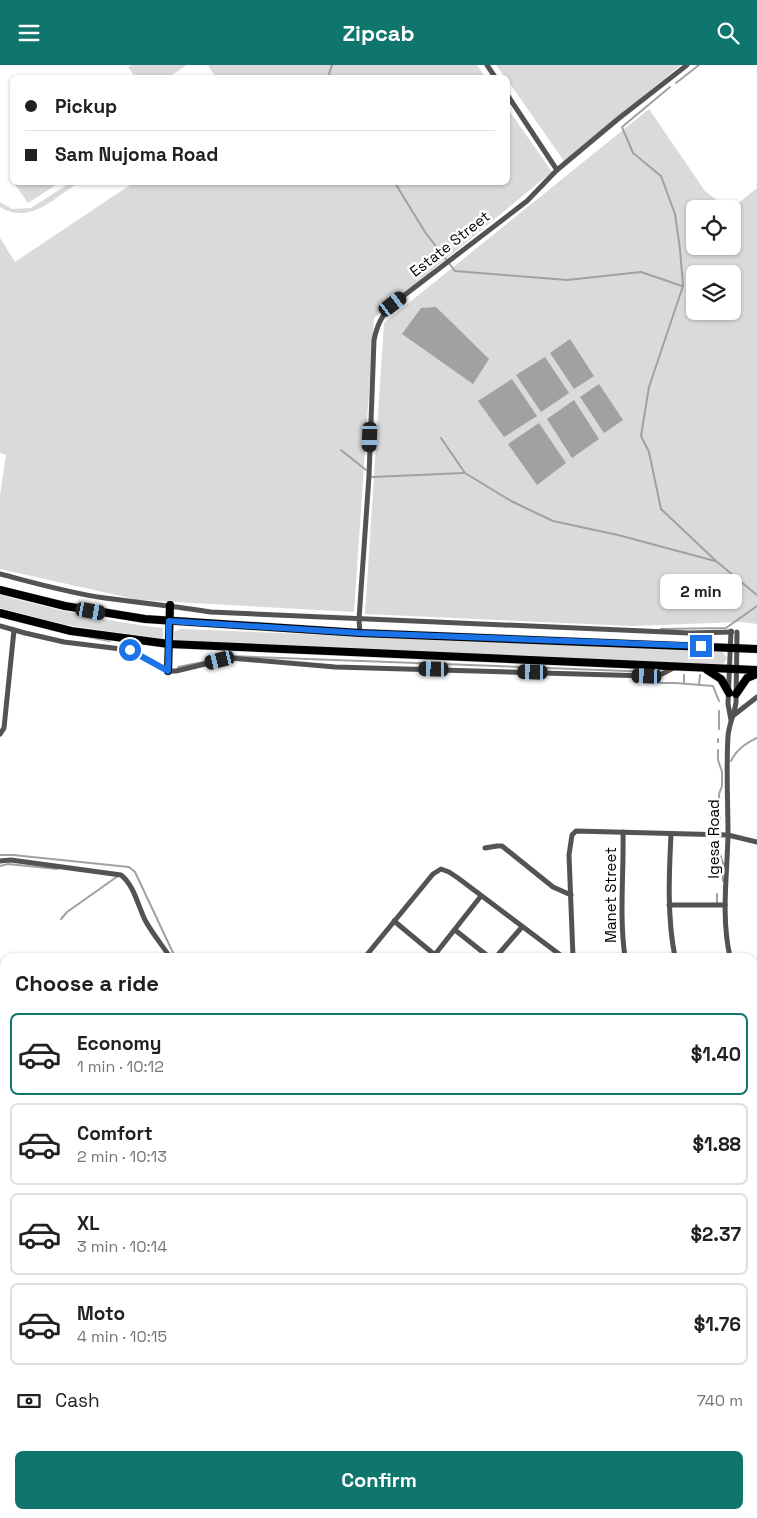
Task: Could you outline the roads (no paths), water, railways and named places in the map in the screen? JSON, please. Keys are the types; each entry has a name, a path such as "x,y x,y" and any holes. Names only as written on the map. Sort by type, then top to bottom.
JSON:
{"main road":[{"path":"0,589 82,609 169,621 360,633 757,649"},
{"path":"168,671 170,605"},
{"path":"0,613 80,632 169,643 757,672"},
{"path":"701,668 717,676 733,693 747,678 757,672"}],"street":[{"name":"Estate Street","path":"360,633 359,619 369,476 376,326 383,314 393,304 527,201 557,170 687,65"},
{"path":"510,99 557,170"},
{"path":"0,574 72,592 105,598 170,605 211,612 359,619"},
{"name":"Igesa Road","path":"359,619 689,633 733,632 734,715 728,735 726,787 728,835 725,905 726,936 729,953"},
{"path":"0,626 64,642 130,650 168,671 176,671 230,658 335,667 648,676 662,674 675,667"},
{"path":"0,734 4,728 14,630"},
{"name":"Igesa Road","path":"731,720 728,704 733,693"},
{"path":"734,715 757,697"},
{"path":"571,953 569,855 572,835 576,831 728,835 757,841"},
{"name":"Manet Street","path":"623,832 624,859 621,911 625,953"},
{"path":"671,834 669,905 674,953"},
{"path":"485,848 497,845 502,847 553,887 570,895"},
{"path":"0,861 11,860 121,875 130,886 146,922 167,953"},
{"path":"371,953 394,921 433,874 441,869 450,872 558,953"},
{"path":"436,953 481,896"},
{"path":"669,905 725,905"},
{"path":"394,921 431,953"},
{"path":"499,953 522,927"},
{"path":"455,929 484,953"}],"waterway":[{"path":"329,75 332,65"},
{"path":"676,83 699,65"},
{"path":"670,87 622,127 633,153 661,176 675,214 683,286 649,387 641,436 649,452 661,509 716,561 757,595"},
{"path":"396,185 425,232 455,271 567,280 641,272 682,286"},
{"path":"441,438 465,473 511,501 553,521 618,535 715,561"},
{"path":"341,450 366,470"},
{"path":"372,477 464,473"},
{"path":"661,629 726,628 757,606"},
{"path":"88,637 110,641"},
{"path":"230,656 652,672"},
{"path":"178,667 208,661"},
{"path":"684,675 684,684"},
{"path":"699,685 700,675"},
{"path":"660,683 713,686 719,701"},
{"path":"719,711 719,729"},
{"path":"731,761 742,747 757,738"},
{"path":"718,750 718,760 722,772 722,786 719,794 720,831"},
{"path":"719,840 720,854 725,869"},
{"path":"0,855 129,867 135,872 173,953"},
{"path":"0,866 8,864 57,869"},
{"path":"722,872 723,881"},
{"path":"61,919 67,912 118,876"},
{"path":"717,894 717,904"}]}
